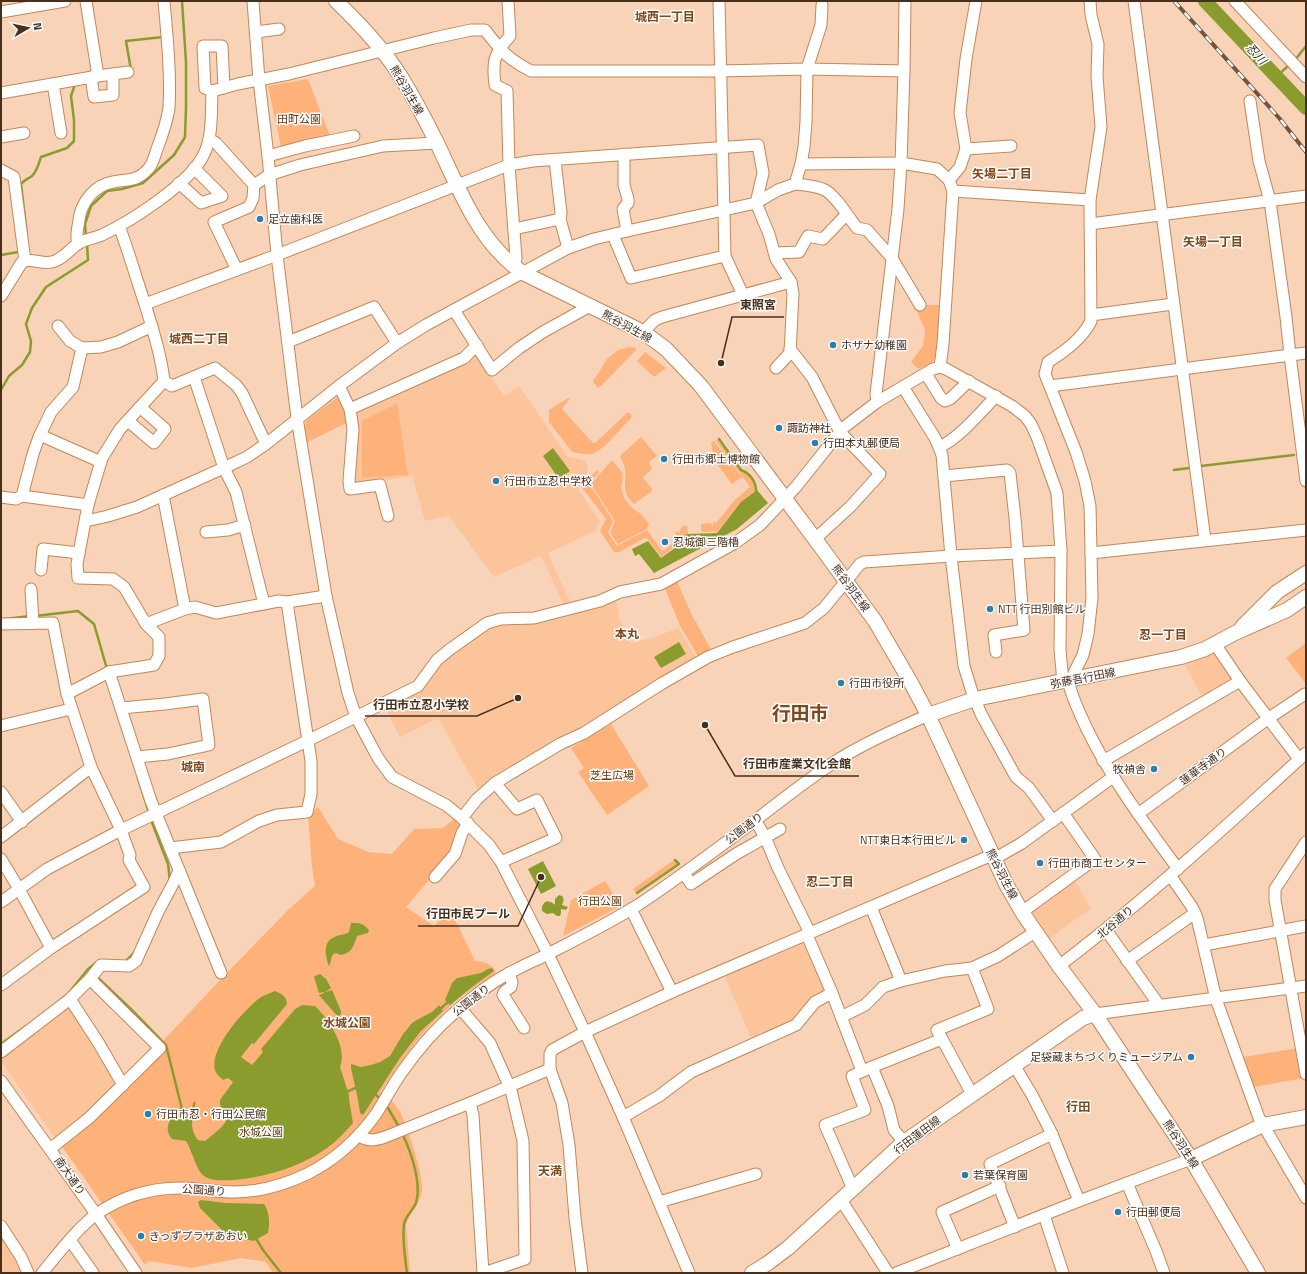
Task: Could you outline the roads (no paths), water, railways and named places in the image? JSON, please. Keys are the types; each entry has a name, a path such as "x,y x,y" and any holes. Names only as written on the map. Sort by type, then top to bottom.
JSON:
{"main road":[{"name":"熊谷羽生線","path":"336,1 361,25 383,51 401,76 457,186 483,232 518,270 643,332 666,349 701,386 815,539 874,621 892,649 928,715 993,857 1022,912 1059,966 1095,1014 1191,1159 1258,1273"},
{"name":"弥藤吾行田線","path":"1235,633 1277,592 1306,573"},
{"name":"弥藤吾行田線","path":"928,715 975,699 1068,681 1194,653 1287,610 1306,597"},
{"name":"行田蓮田線","path":"752,1273 788,1248 904,1142 1082,1018 1095,1014"},
{"path":"1191,1159 1263,1125 1306,1117"}],"street":[{"path":"1,12 66,1"},
{"path":"86,1 94,77 94,97 113,95 113,74"},
{"path":"78,244 76,240 79,216 87,199 96,189 105,184 132,180 145,172 150,167 164,132 169,109 169,80 164,1"},
{"path":"254,1 259,80 277,255 297,418 326,596 348,693 356,717 378,758 392,777 446,805 465,820 489,845 501,862 548,954 585,1032 623,1117 689,1273"},
{"path":"508,1 510,36 499,48 493,67 495,85 507,91 509,165 518,270"},
{"path":"719,1 725,256 743,295"},
{"path":"877,402 876,394 892,258 901,162 906,1"},
{"path":"949,180 960,167 966,149 960,113 966,59 976,1"},
{"path":"1068,681 1084,655 1088,634 1092,598 1090,506 1085,481 1076,452 1046,374 1048,362 1063,353 1086,330 1091,321 1090,200 1101,128 1101,117 1097,76 1098,44 1091,15 1090,1"},
{"path":"1134,1 1204,540"},
{"path":"1235,1 1306,77"},
{"path":"795,184 804,147 807,69 821,25 822,6"},
{"path":"256,32 279,29"},
{"path":"224,88 222,46 203,46 205,88 212,91 471,30 485,30 499,48 518,64 531,70 720,71 807,69 904,71"},
{"path":"1,93 128,72"},
{"path":"53,84 61,133"},
{"path":"1,296 19,266 25,261 47,263 54,262 78,244 102,235 150,207 179,183 204,155 209,139 212,91"},
{"path":"1250,101 1259,161 1270,202 1306,481"},
{"path":"1,137 24,133"},
{"path":"268,156 305,146 354,136"},
{"path":"209,139 216,143 254,185 253,198 249,207 214,222 237,270"},
{"path":"254,185 269,175 300,165 383,146 436,143"},
{"path":"145,304 277,255 509,165 534,161 758,145 763,173 756,203 769,234 776,259 791,282 792,294 790,353 776,368"},
{"path":"966,149 1011,146"},
{"path":"624,154 624,185 628,203 623,209 627,231"},
{"path":"555,160 561,213 560,218 568,248"},
{"path":"801,164 901,162 937,169 949,180 953,191 944,344 940,367"},
{"path":"179,183 201,203 222,196 194,168"},
{"path":"1,170 14,177 25,261"},
{"path":"86,521 137,507 224,468 247,456 266,444 297,418 397,343 518,270 568,248 627,231 756,203 778,190 795,184 819,188 827,191 837,201 857,228 867,230 892,258 920,305"},
{"path":"953,191 1090,200"},
{"path":"1090,224 1270,202 1306,196"},
{"path":"775,253 799,252 808,236 823,239 846,215"},
{"path":"514,228 560,218"},
{"path":"66,694 109,672 154,665 159,656 159,637 146,624 124,586 113,579 78,578 77,564 88,505 102,458 120,429 164,381 162,364 152,326 119,226"},
{"path":"613,235 631,278 725,256"},
{"path":"643,332 655,320 662,317 791,282"},
{"path":"1091,315 1173,304"},
{"path":"454,310 492,370 519,348 543,332 590,306"},
{"path":"288,342 374,307 397,343"},
{"path":"58,326 70,340 82,348 100,347 118,342 152,326"},
{"path":"350,410 464,358 477,345"},
{"path":"22,496 33,454 40,435 51,412 73,387 82,348"},
{"path":"790,349 812,377 840,432 880,474 850,507 815,539"},
{"path":"1050,386 1182,368 1306,354"},
{"path":"1,902 47,869 121,830 418,686 437,660 487,623 501,619 534,618 600,601 620,592 661,584 735,544 760,525 785,499 843,428 877,402 933,369 940,367 996,396 1025,416 1031,424 1037,437 1057,493 1061,551 1060,650 1068,681 1081,716 1104,761 1174,872 1195,913 1216,999 1259,1118 1306,1198"},
{"path":"164,381 172,386 214,368 236,385 242,393 266,444"},
{"path":"926,374 945,401 950,399 968,381"},
{"path":"194,377 224,468 236,492 264,604"},
{"path":"339,386 350,410 353,429 349,481 350,489 380,485 388,516"},
{"path":"903,387 936,438 940,447 964,666 975,699 991,734 1016,777 1029,788 1053,821"},
{"path":"940,447 947,444 996,396"},
{"path":"128,421 154,443 165,429 140,407"},
{"path":"40,435 101,462"},
{"path":"944,476 1007,470 1010,473 1024,630 994,635 996,652"},
{"path":"163,495 185,609"},
{"path":"1,497 16,499 22,496 88,505"},
{"path":"206,532 221,531 245,525"},
{"path":"1091,553 1306,530"},
{"path":"41,570 43,549 79,553"},
{"path":"435,877 455,854 465,820 477,799 495,783 560,744 584,733 661,684 708,657 733,647 792,629 805,623 824,608 860,564 864,562 951,556 1061,551"},
{"path":"31,589 33,623"},
{"path":"146,624 185,609 195,607 216,613 279,601 287,602 326,596"},
{"path":"170,848 221,842 259,821 276,815 307,812 311,794 311,761 287,602"},
{"path":"1,624 53,623 66,694 91,768 121,830 130,855 129,860 144,887 50,948 1,985"},
{"path":"1215,644 1240,681 1269,718 1303,756"},
{"path":"109,672 156,814 221,973"},
{"path":"1104,761 1240,681"},
{"name":"蓮華寺通り","path":"1138,814 1269,718 1305,694"},
{"path":"121,708 203,699 209,745 168,754 137,757"},
{"path":"1,726 71,709"},
{"name":"公園通り","path":"42,1273 70,1240 96,1214 128,1198 154,1190 181,1188 234,1192 274,1187 294,1180 320,1167 346,1148 358,1136 374,1116 401,1073 438,1029 460,1008 492,984 509,973 548,954 631,909 684,873 810,778 838,759 867,743 928,715"},
{"name":"北谷通り","path":"1059,966 1106,930 1174,872 1303,756"},
{"path":"1,837 91,768"},
{"path":"582,1273 568,1138 562,1103 550,1068 550,1054 552,1050 585,1032 672,992 870,907 993,857 1022,843 1113,777"},
{"path":"495,783 517,809 537,800 556,838 501,862"},
{"path":"1,792 22,822"},
{"path":"1022,912 1095,859 1063,813"},
{"path":"755,820 765,837 809,934 841,1017 867,1069 888,1106 894,1130 904,1142"},
{"path":"684,873 691,884 736,854 780,829"},
{"path":"1306,842 1276,889 1275,900 1305,1060 1306,1074"},
{"path":"1,859 19,889 50,948"},
{"path":"1,1052 70,999 90,979 101,965 129,966 136,961 179,870"},
{"path":"870,907 901,981"},
{"path":"631,909 672,992"},
{"path":"1127,961 1195,913"},
{"path":"1204,945 1306,926"},
{"path":"1106,930 1159,1006"},
{"path":"841,1017 865,1006 883,987 901,981 945,971 972,968 998,956 1035,932"},
{"path":"972,968 988,1009 937,1030 972,1094"},
{"path":"509,973 512,982 511,987 505,991 503,995 524,1028"},
{"path":"50,1149 89,1118 160,1048 90,979"},
{"path":"1095,1014 1306,986"},
{"path":"623,1117 659,1096 691,1072 796,1025 815,1002 832,993"},
{"path":"70,999 98,1042 123,1085"},
{"path":"460,1008 490,1043 509,1086 523,1140 525,1259 484,1273 473,1115 470,1103"},
{"path":"853,1189 825,1125 865,1110 852,1076 942,1039"},
{"path":"1014,1065 1032,1095 1052,1134 1078,1201"},
{"path":"358,1136 368,1140 384,1138 550,1068"},
{"name":"南大通り","path":"1,1081 96,1214 136,1273"},
{"path":"1014,1227 1000,1186 990,1164 1052,1134"},
{"path":"896,1273 1078,1201 1191,1159"},
{"path":"659,1202 756,1174"},
{"path":"1127,1183 1164,1273"},
{"path":"958,1248 942,1212 1000,1186"},
{"path":"841,1200 888,1273"},
{"path":"1044,1215 1063,1273"},
{"path":"1,1226 21,1258 28,1273"},
{"path":"70,1240 93,1273"}],"waterway":[{"path":"86,237 85,224 91,206 107,191 122,189 143,183 174,155 185,137 186,62 182,1"},
{"name":"忍川","path":"1205,1 1306,108"},
{"path":"131,70 126,41 163,37 163,35"},
{"path":"1295,60 1306,46"},
{"path":"1276,77 1288,66"},
{"path":"27,236 21,184 34,174 41,157 67,148 74,141 74,120 71,96 75,84"},
{"path":"1,390 9,376 22,365 30,352 31,341 26,324 32,308 46,287 88,260 87,244"},
{"path":"1,255 18,252 20,250"},
{"path":"719,439 741,470 752,478 756,491"},
{"path":"1201,466 1294,455"},
{"path":"1174,470 1189,468"},
{"path":"35,616 78,611 94,624 107,669"},
{"path":"5,619 30,616"},
{"path":"138,778 149,813"},
{"path":"151,820 168,864 170,881"},
{"path":"637,893 679,864 675,860"},
{"path":"154,909 163,892"},
{"path":"126,961 135,952"},
{"path":"67,995 88,969 97,962"},
{"path":"96,976 166,1045 182,1109"},
{"path":"439,1010 448,1002"},
{"path":"1,1044 26,1026"},
{"path":"346,1092 358,1087"},
{"path":"374,1092 378,1097"},
{"path":"388,1108 399,1127"},
{"path":"403,1135 415,1168 418,1187 416,1203 406,1219 403,1230 407,1273"},
{"path":"257,1240 281,1273"}],"railway":[{"path":"1174,1 1280,119 1306,152"}],"place":[{"name":"足立歯科医","path":"260,219"},
{"name":"ホザナ幼稚園","path":"833,345"},
{"name":"東照宮","path":"721,363"},
{"name":"諏訪神社","path":"779,428"},
{"name":"行田本丸郵便局","path":"815,443"},
{"name":"行田市郷土博物館","path":"664,459"},
{"name":"行田市立忍中学校","path":"496,481"},
{"name":"忍城御三階櫓","path":"665,542"},
{"name":"NTT 行田別館ビル","path":"990,609"},
{"name":"行田市役所","path":"841,683"},
{"name":"行田市立忍小学校","path":"518,698"},
{"name":"行田市産業文化会館","path":"705,725"},
{"name":"牧禎舎","path":"1154,769"},
{"name":"NTT東日本行田ビル","path":"964,840"},
{"name":"行田市商工センター","path":"1040,863"},
{"name":"行田市民プール","path":"541,877"},
{"name":"足袋蔵まちづくりミュージアム","path":"1191,1057"},
{"name":"行田市忍・行田公民館","path":"148,1114"},
{"name":"若葉保育園","path":"965,1175"},
{"name":"行田郵便局","path":"1118,1212"},
{"name":"きっずプラザあおい","path":"141,1236"}],"district":[{"name":"城西一丁目","path":"665,17"},
{"name":"矢場二丁目","path":"1002,174"},
{"name":"矢場一丁目","path":"1213,242"},
{"name":"城西二丁目","path":"199,339"},
{"name":"本丸","path":"627,634"},
{"name":"忍一丁目","path":"1163,635"},
{"name":"行田市","path":"800,713"},
{"name":"城南","path":"193,767"},
{"name":"忍二丁目","path":"830,882"},
{"name":"水城公園","path":"347,1023"},
{"name":"行田","path":"1078,1107"},
{"name":"天満","path":"550,1171"}],"park label":[{"name":"田町公園","path":"299,119"},
{"name":"芝生広場","path":"612,775"},
{"name":"行田公園","path":"600,901"}]}
